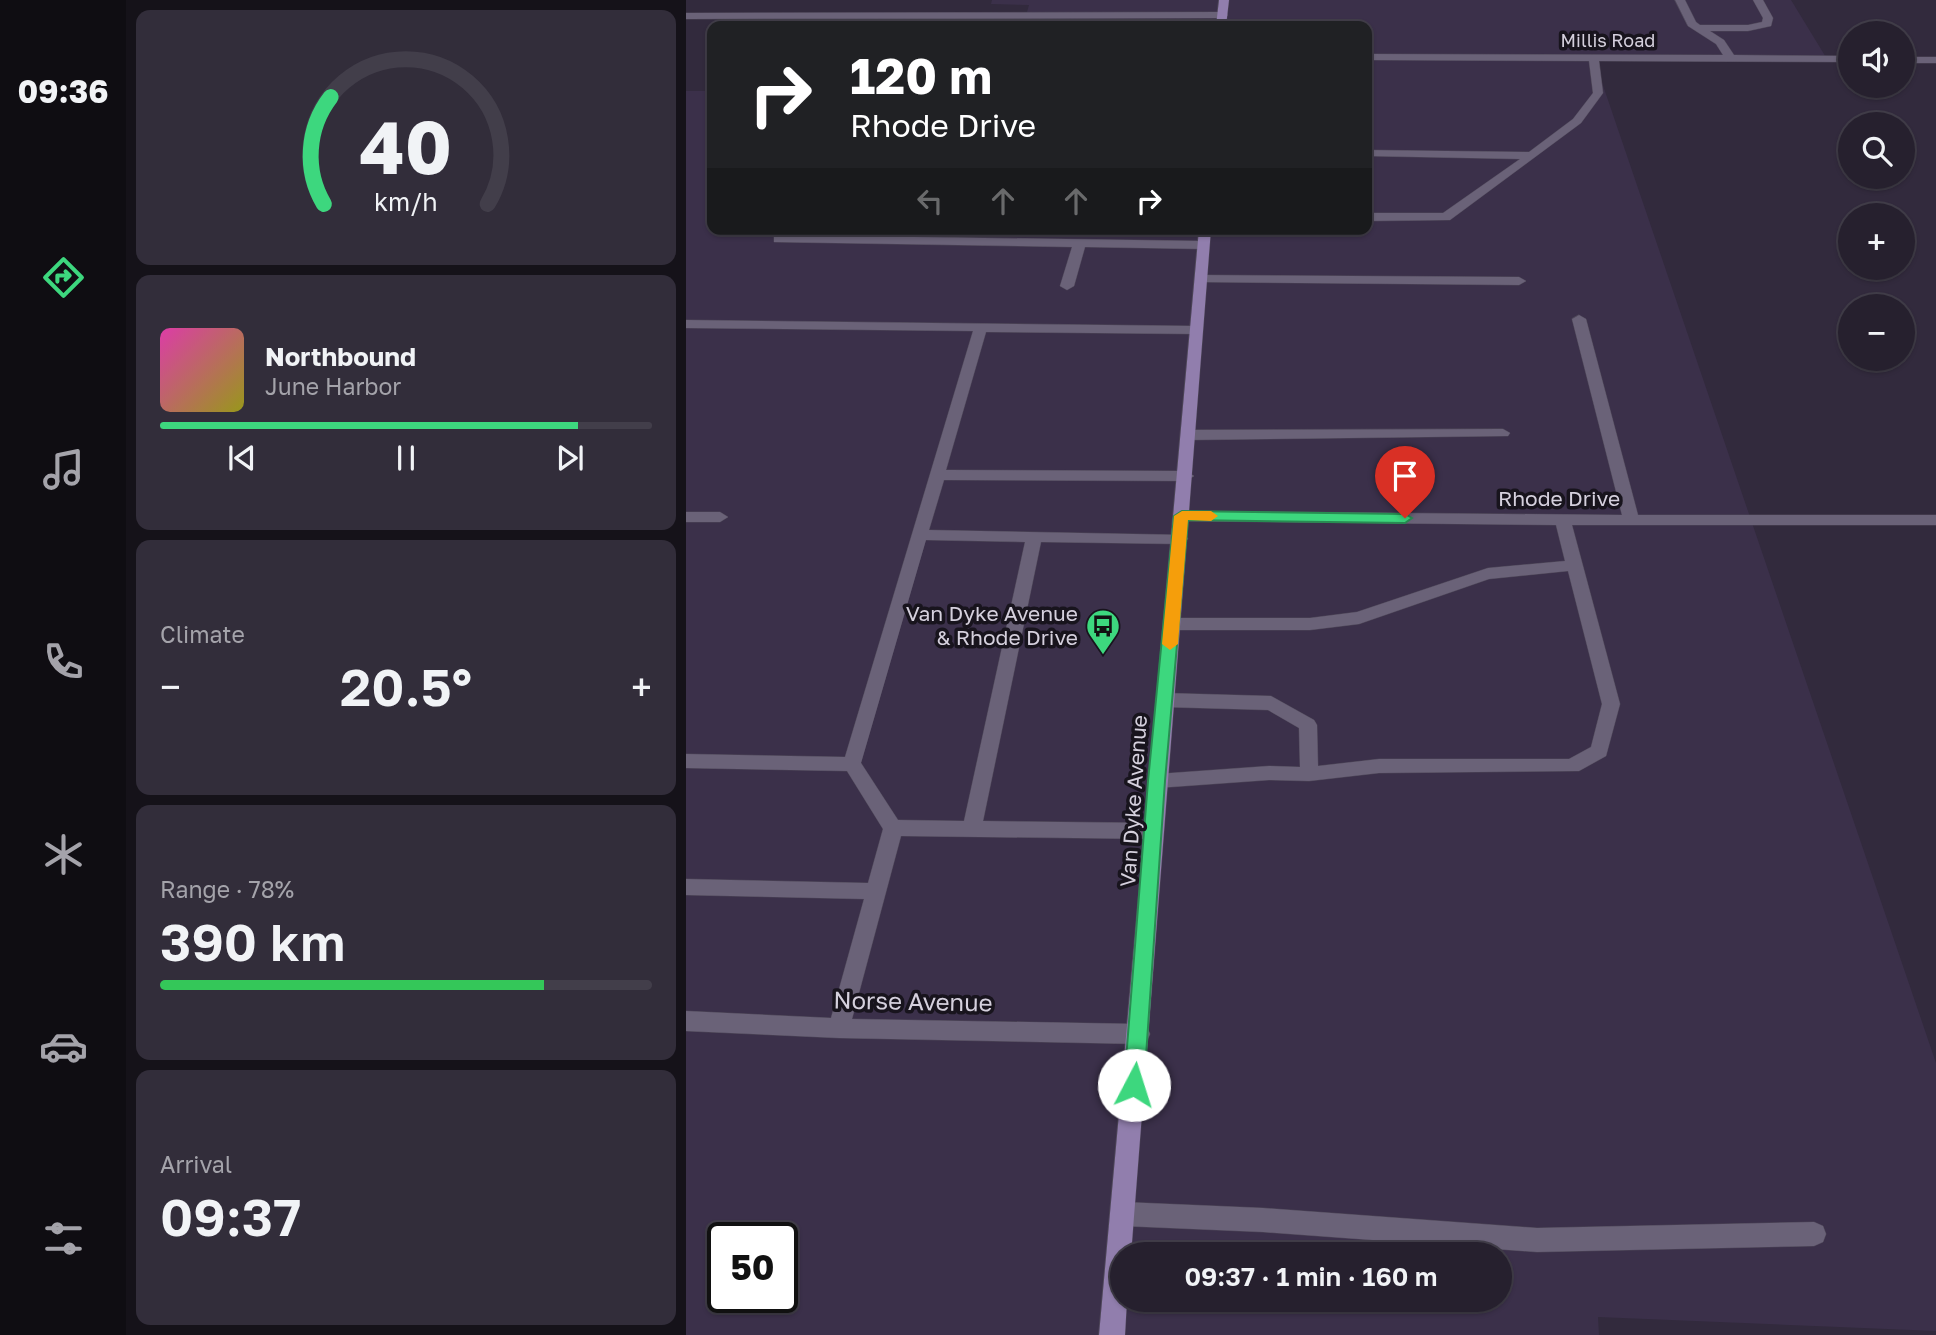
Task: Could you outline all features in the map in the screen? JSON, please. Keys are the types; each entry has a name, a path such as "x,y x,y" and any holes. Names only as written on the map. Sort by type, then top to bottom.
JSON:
{"main road":[{"path":"1222,21 1224,0"},
{"name":"Van Dyke Avenue","path":"1112,1335 1204,237"}],"street":[{"path":"1680,0 1692,24 1720,42 1731,59"},
{"path":"1698,28 1748,28 1768,24 1768,18 1758,0"},
{"path":"686,16 1223,15"},
{"name":"Millis Road","path":"1372,57 1838,60"},
{"path":"1372,217 1446,217 1532,156 1577,121 1598,93 1594,59"},
{"path":"1915,60 1936,60"},
{"path":"1372,153 1532,156"},
{"path":"778,239 1079,244 1204,237"},
{"path":"1067,286 1079,244"},
{"path":"1200,279 1519,281"},
{"path":"1579,319 1631,520"},
{"path":"686,324 1196,330"},
{"path":"839,1028 893,828 852,764 981,327"},
{"path":"1189,435 1503,433"},
{"path":"937,475 1186,475"},
{"name":"Rhode Drive","path":"1182,516 1936,520"},
{"path":"686,517 720,517"},
{"path":"1157,781 1269,773 1309,774 1379,766 1572,766 1599,751 1611,704 1563,520"},
{"path":"919,535 1180,539"},
{"path":"972,829 1034,537"},
{"path":"1172,624 1310,624 1359,618 1488,574 1576,565"},
{"path":"1164,700 1271,703 1308,725 1309,774"},
{"path":"686,761 852,764"},
{"path":"893,828 1154,831"},
{"path":"686,887 875,891"},
{"name":"Norse Avenue","path":"686,1021 839,1028 1139,1034"},
{"path":"1123,1214 1263,1220 1537,1240 1814,1234"}],"shaded area":[{"path":"992,0 1791,0 1827,59 1594,59 1936,1063 1936,1331 1598,1317 1599,1335 686,1335 686,91 707,91 707,235 1372,235 1372,21 1024,21 1029,5 991,4"}],"slow traffic":[{"path":"1170,644 1182,516 1211,516"}],"place":[{"name":"Van Dyke Avenue & Rhode Drive","path":"1103,656"}],"route":[{"path":"1134,1085 1157,781 1182,516 1405,518"}]}
